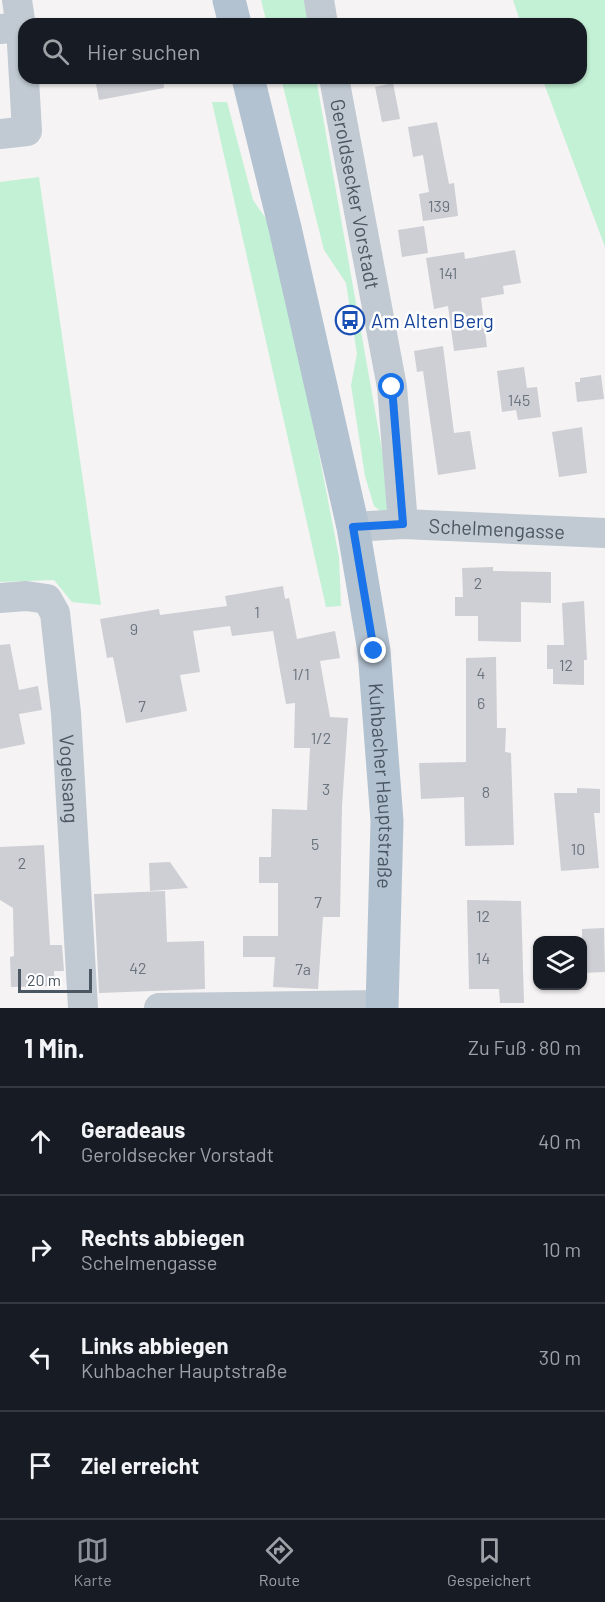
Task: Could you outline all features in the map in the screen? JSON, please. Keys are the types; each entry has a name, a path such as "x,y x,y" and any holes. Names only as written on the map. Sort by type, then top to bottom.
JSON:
{"main road":[{"path":"229,0 234,18"},
{"name":"Kuhbacher Hauptstraße","path":"249,84 285,228 353,527 374,651 387,821 382,1006"}],"street":[{"path":"319,0 322,18"},
{"path":"13,18 18,58"},
{"path":"0,134 27,131 21,84"},
{"name":"Geroldsecker Vorstadt","path":"335,84 392,387 403,524"},
{"name":"Schelmengasse","path":"353,527 403,524 605,533"},
{"name":"Vogelsang","path":"0,598 26,596 47,599 55,613 66,713 83,1008"},
{"path":"159,1008 382,1006"}],"green space":[{"path":"261,0 306,0 308,18 266,18"},
{"path":"513,0 605,0 605,247 544,84 587,84 587,18 519,18"},
{"path":"282,84 317,84 389,489 389,508 383,513 374,506 365,476 351,385 357,354 346,283 324,250"},
{"path":"212,102 227,102 253,200 276,233 339,557 341,606 326,607"},
{"path":"39,177 101,605 72,602 54,580 0,582 0,182"}],"building":[{"path":"96,84 164,84 164,88 99,100"},
{"path":"393,84 400,119 382,122 375,87"},
{"path":"437,122 449,184 454,183 458,216 423,221 419,194 429,192 423,155 413,157 408,127"},
{"path":"424,226 428,253 402,257 398,230"},
{"path":"515,250 521,283 503,286 504,294 481,298 487,347 454,351 448,306 434,309 426,258 464,252 465,259"},
{"path":"443,346 454,433 470,431 476,469 438,475 423,371 417,372 414,351"},
{"path":"524,367 527,388 537,387 541,417 518,420 516,410 502,412 497,371"},
{"path":"601,375 604,399 577,402 575,382 580,382 580,378"},
{"path":"582,427 587,473 559,477 552,432"},
{"path":"493,567 493,571 551,572 551,603 521,602 521,642 478,641 478,616 455,616 455,597 463,597 462,568"},
{"path":"283,586 285,599 289,598 297,639 335,631 340,658 320,661 330,717 348,718 342,806 340,917 323,917 318,989 273,987 275,957 243,957 243,936 278,936 278,883 259,883 259,857 271,857 272,809 307,810 310,748 294,748 295,703 286,704 273,631 232,636 230,626 193,631 200,672 180,675 187,711 126,723 113,657 107,658 100,619 159,609 160,615 227,606 225,596"},
{"path":"584,601 587,660 584,660 584,685 553,684 553,669 547,669 547,645 564,645 562,603"},
{"path":"10,644 19,690 38,686 42,710 19,714 25,744 0,749 0,645"},
{"path":"496,657 497,728 506,728 505,752 511,753 514,845 465,846 464,797 421,799 419,763 466,762 466,658"},
{"path":"577,788 600,789 600,813 594,813 599,868 561,871 554,793 577,793"},
{"path":"44,845 50,945 62,945 64,971 54,971 55,986 11,987 10,957 14,956 13,908 0,900 0,847"},
{"path":"170,862 188,888 150,891 149,863"},
{"path":"165,891 167,942 204,941 205,989 99,993 94,894"},
{"path":"467,900 521,901 524,1003 500,1003 499,989 469,989"},
{"path":"604,928 605,972 587,973 587,936 582,936 582,929"}],"place":[{"name":"Am Alten Berg","path":"350,320"}],"route":[{"path":"374,651 353,527 403,524 392,387"}]}
